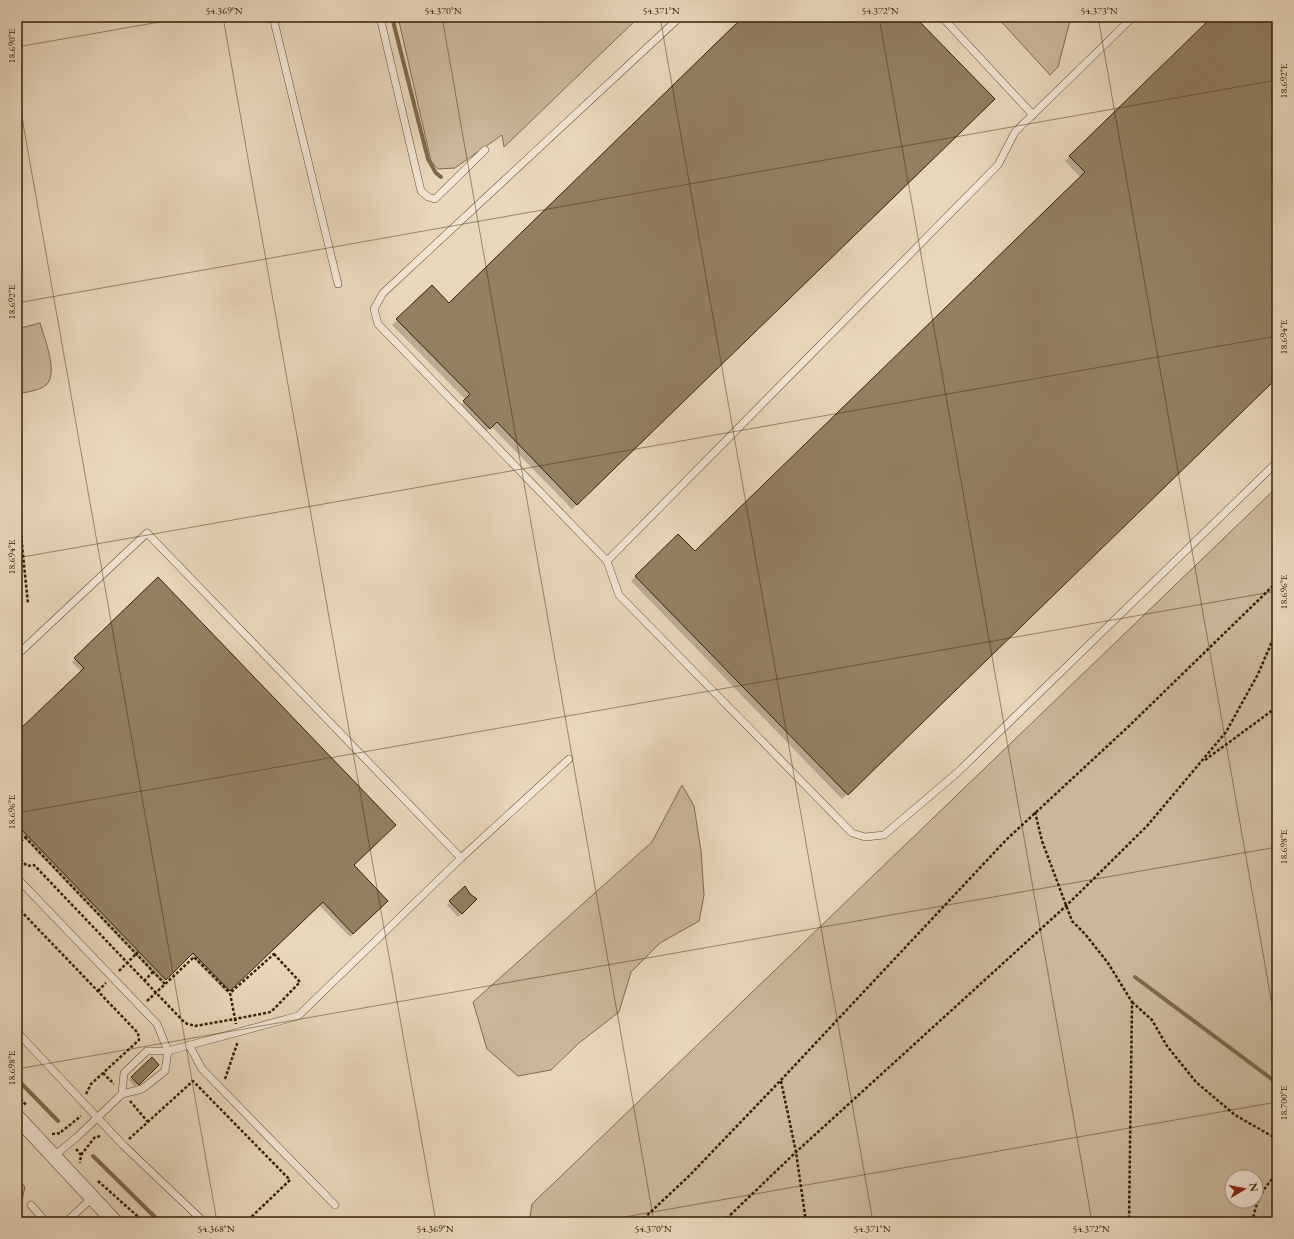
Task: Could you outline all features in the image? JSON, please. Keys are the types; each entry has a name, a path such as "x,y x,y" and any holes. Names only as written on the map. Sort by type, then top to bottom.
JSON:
{"street":[{"path":"17,1117 115,1222"}],"lane":[{"path":"273,17 338,284"},
{"path":"380,17 421,191 428,197 435,199 486,150"},
{"path":"680,17 383,293 374,309 378,324 607,561 619,595 852,833 865,837 884,835 958,772 1277,462"},
{"path":"942,17 1033,115"},
{"path":"607,561 998,165 1015,132 1133,17"},
{"path":"17,655 147,533 461,858"},
{"path":"122,1094 124,1073 147,1051 168,1051 298,1016 461,858 569,758"},
{"path":"17,878 157,1024 168,1051 165,1072 142,1089 122,1094 71,1143 54,1156"},
{"path":"17,1032 123,1145 204,1222"},
{"path":"189,1045 202,1069 335,1205"},
{"path":"66,1222 92,1198"},
{"path":"30,1205 46,1222"}],"path":[{"path":"17,495 28,604"},
{"path":"640,1222 690,1175 1035,812 1129,726 1277,582"},
{"path":"723,1222 796,1152 1066,906 1147,826 1226,732 1258,674 1277,630"},
{"path":"1201,762 1277,707"},
{"path":"1035,812 1042,842 1072,921 1085,934 1108,963 1132,1002 1152,1020 1167,1046 1196,1082 1235,1115 1277,1140"},
{"path":"17,845 26,837 165,984"},
{"path":"17,856 27,866 34,865 180,1019 189,1025 195,1026 271,1012 300,982 274,954 230,993"},
{"path":"17,907 138,1034 139,1040 91,1084 88,1092 72,1107 81,1116 61,1132 51,1134 46,1128"},
{"path":"141,1006 194,957 230,993 238,1042 221,1089"},
{"path":"144,981 154,972"},
{"path":"1129,1222 1132,1002"},
{"path":"781,1080 796,1152 806,1222"},
{"path":"123,1145 193,1081 290,1180 246,1222"},
{"path":"17,1095 32,1112"},
{"path":"61,1132 81,1155"},
{"path":"84,1167 79,1162 81,1155 95,1137 101,1135 106,1140"},
{"path":"1252,1222 1257,1200 1266,1185 1277,1174"},
{"path":"96,1180 144,1222"}],"shaded area":[{"path":"398,17 639,17 504,147 502,135 455,168 438,169 431,161"},
{"path":"997,17 1071,17 1058,67 1050,75"},
{"path":"40,323 51,364 50,380 40,389 17,394 17,329"},
{"path":"1277,487 1277,1222 529,1222 532,1204"},
{"path":"682,785 694,806 701,851 704,895 699,921 660,943 631,972 619,1012 579,1043 551,1070 518,1076 487,1049 473,1002 652,842"},
{"path":"17,1177 25,1187 17,1222"}],"building":[{"path":"743,17 915,17 995,99 577,505 497,422 490,429 463,401 470,394 396,319 432,285 449,303"},
{"path":"1212,17 1277,17 1277,378 848,795 635,576 678,534 695,551 1085,172 1069,156"},
{"path":"158,577 396,825 354,865 388,901 353,934 323,902 230,991 193,953 166,980 17,825 17,732 84,668 74,658"},
{"path":"465,886 470,894 477,899 462,914 449,901"},
{"path":"152,1057 159,1065 139,1085 131,1077"}],"waterway":[{"path":"392,17 428,159 436,173 441,177"},
{"path":"1135,977 1277,1083"},
{"path":"17,1079 58,1121"},
{"path":"93,1156 160,1222"}]}
